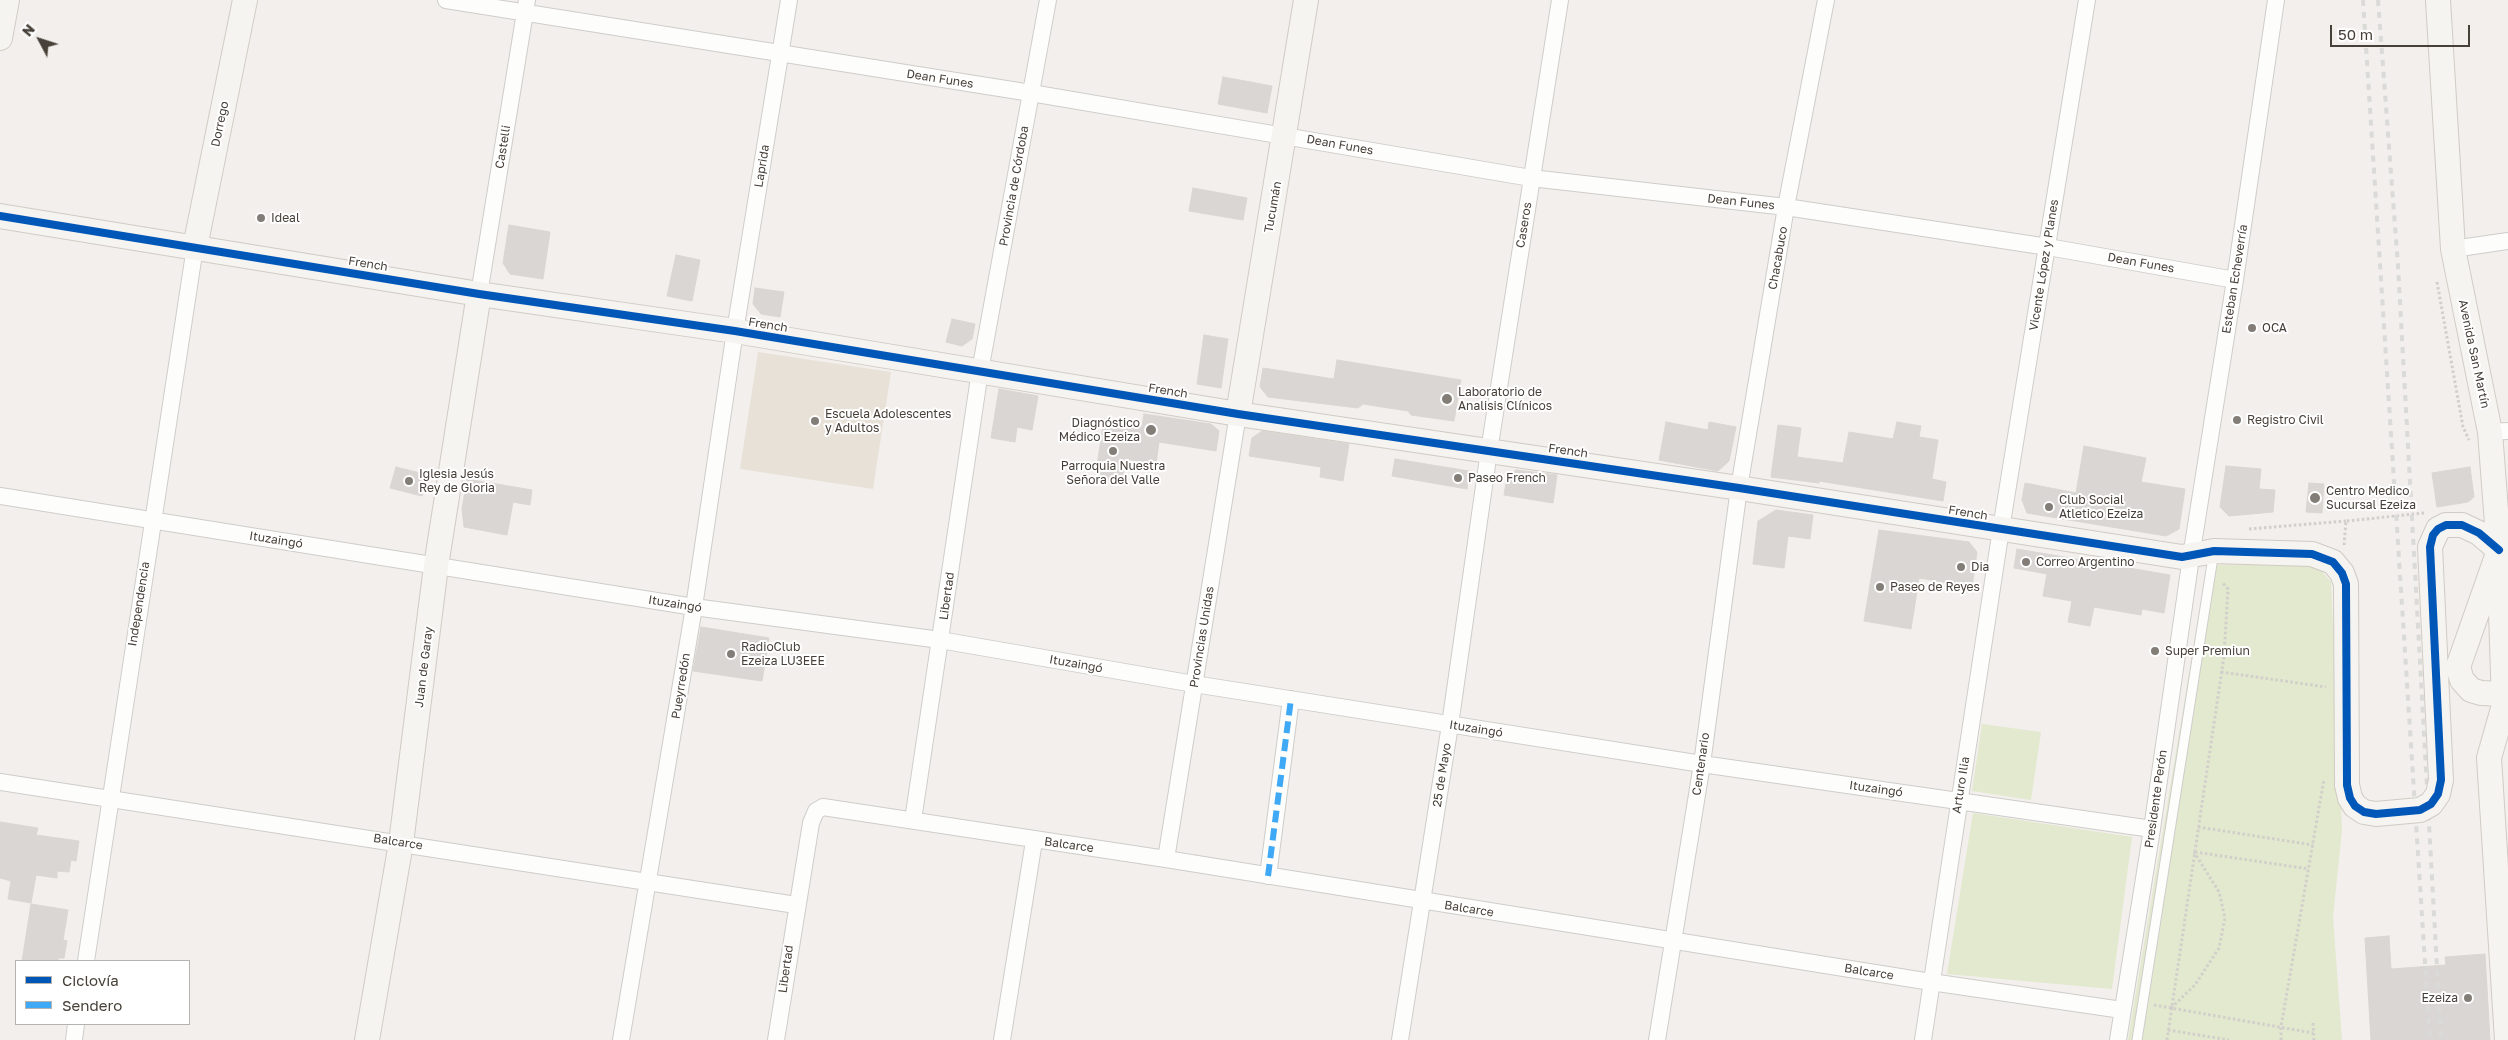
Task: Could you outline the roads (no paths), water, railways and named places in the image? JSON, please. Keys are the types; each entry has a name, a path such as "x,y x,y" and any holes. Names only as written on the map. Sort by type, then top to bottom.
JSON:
{"street":[{"path":"0,38 7,0"},
{"name":"Dorrego","path":"195,248 245,0"},
{"name":"Dean Funes","path":"446,0 526,6 780,53 1031,93 1531,178 1786,207 2048,247 2235,280"},
{"name":"Laprida","path":"735,332 789,0"},
{"name":"Provincia de Córdoba","path":"980,371 1048,0"},
{"name":"Tucumán","path":"1238,414 1306,0"},
{"name":"Caseros","path":"1489,451 1560,0"},
{"name":"Chacabuco","path":"1739,488 1786,207 1826,0"},
{"name":"Vicente López y Planes","path":"2001,530 2048,247 2086,0"},
{"name":"Esteban Echeverría","path":"2191,557 2235,280 2276,0"},
{"name":"Avenida San Martín","path":"2438,0 2453,249 2499,431 2499,550 2506,643 2505,707 2489,758 2507,1040"},
{"name":"Castelli","path":"479,294 526,6"},
{"name":"French","path":"0,216 479,294 980,371 1238,414 1739,488 2001,530 2191,557 2214,551 2312,554 2337,568 2346,584 2347,784 2350,798 2355,806 2364,812 2376,814 2420,810 2431,804 2438,794 2441,780 2430,547 2438,528 2446,525 2462,525 2478,533 2499,550"},
{"path":"2453,249 2508,241"},
{"name":"Independencia","path":"86,960 195,248"},
{"name":"Juan de Garay","path":"367,1040 401,843 436,566 479,294"},
{"name":"Pueyrredón","path":"622,1040 694,607 735,332"},
{"name":"Libertad","path":"913,820 980,371"},
{"name":"Provincias Unidas","path":"1166,859 1238,414"},
{"name":"25 de Mayo","path":"1400,1040 1450,725 1489,451"},
{"name":"Centenario","path":"1658,1040 1702,764 1739,488"},
{"name":"Ituzaingó","path":"0,496 694,607 940,640 1194,684 1702,764 2152,828"},
{"name":"Arturo Ilia","path":"1922,1040 2001,530"},
{"path":"2499,550 2458,667 2462,680 2471,690 2481,693 2505,707"},
{"name":"Presidente Perón","path":"2118,1040 2152,828 2191,557"},
{"path":"1268,876 1291,699"},
{"name":"Balcarce","path":"0,782 796,905"},
{"name":"Balcarce","path":"816,811 823,807 832,807 1034,841 1166,859 1423,902 2122,1010"},
{"name":"Libertad","path":"776,1040 796,905 811,822 816,811"},
{"path":"1002,1040 1034,841"},
{"path":"74,1040 76,1025"}],"lane":[{"path":"2137,1040 2214,551"},
{"path":"2152,828 2170,832"},
{"path":"2122,1010 2142,1007"}],"railway":[{"path":"2363,0 2430,1040"},
{"path":"2378,0 2398,266 2441,1040"}],"place":[{"name":"Ideal","path":"261,218"},
{"name":"OCA","path":"2252,328"},
{"name":"Laboratorio de Analisis Clínicos","path":"1447,399"},
{"name":"Registro Civil","path":"2237,420"},
{"name":"Escuela Adolescentes y Adultos","path":"815,421"},
{"name":"Diagnóstico Médico Ezeiza","path":"1151,430"},
{"name":"Parroquia Nuestra Señora del Valle","path":"1113,451"},
{"name":"Paseo French","path":"1458,478"},
{"name":"Iglesia Jesús Rey de Gloria","path":"409,481"},
{"name":"Centro Medico Sucursal Ezeiza","path":"2315,498"},
{"name":"Club Social Atletico Ezeiza","path":"2049,507"},
{"name":"Correo Argentino","path":"2026,562"},
{"name":"Dia","path":"1961,567"},
{"name":"Paseo de Reyes","path":"1880,587"},
{"name":"Super Premiun","path":"2155,651"},
{"name":"RadioClub Ezeiza LU3EEE","path":"731,654"},
{"name":"Ezeiza","path":"2468,998"}]}
